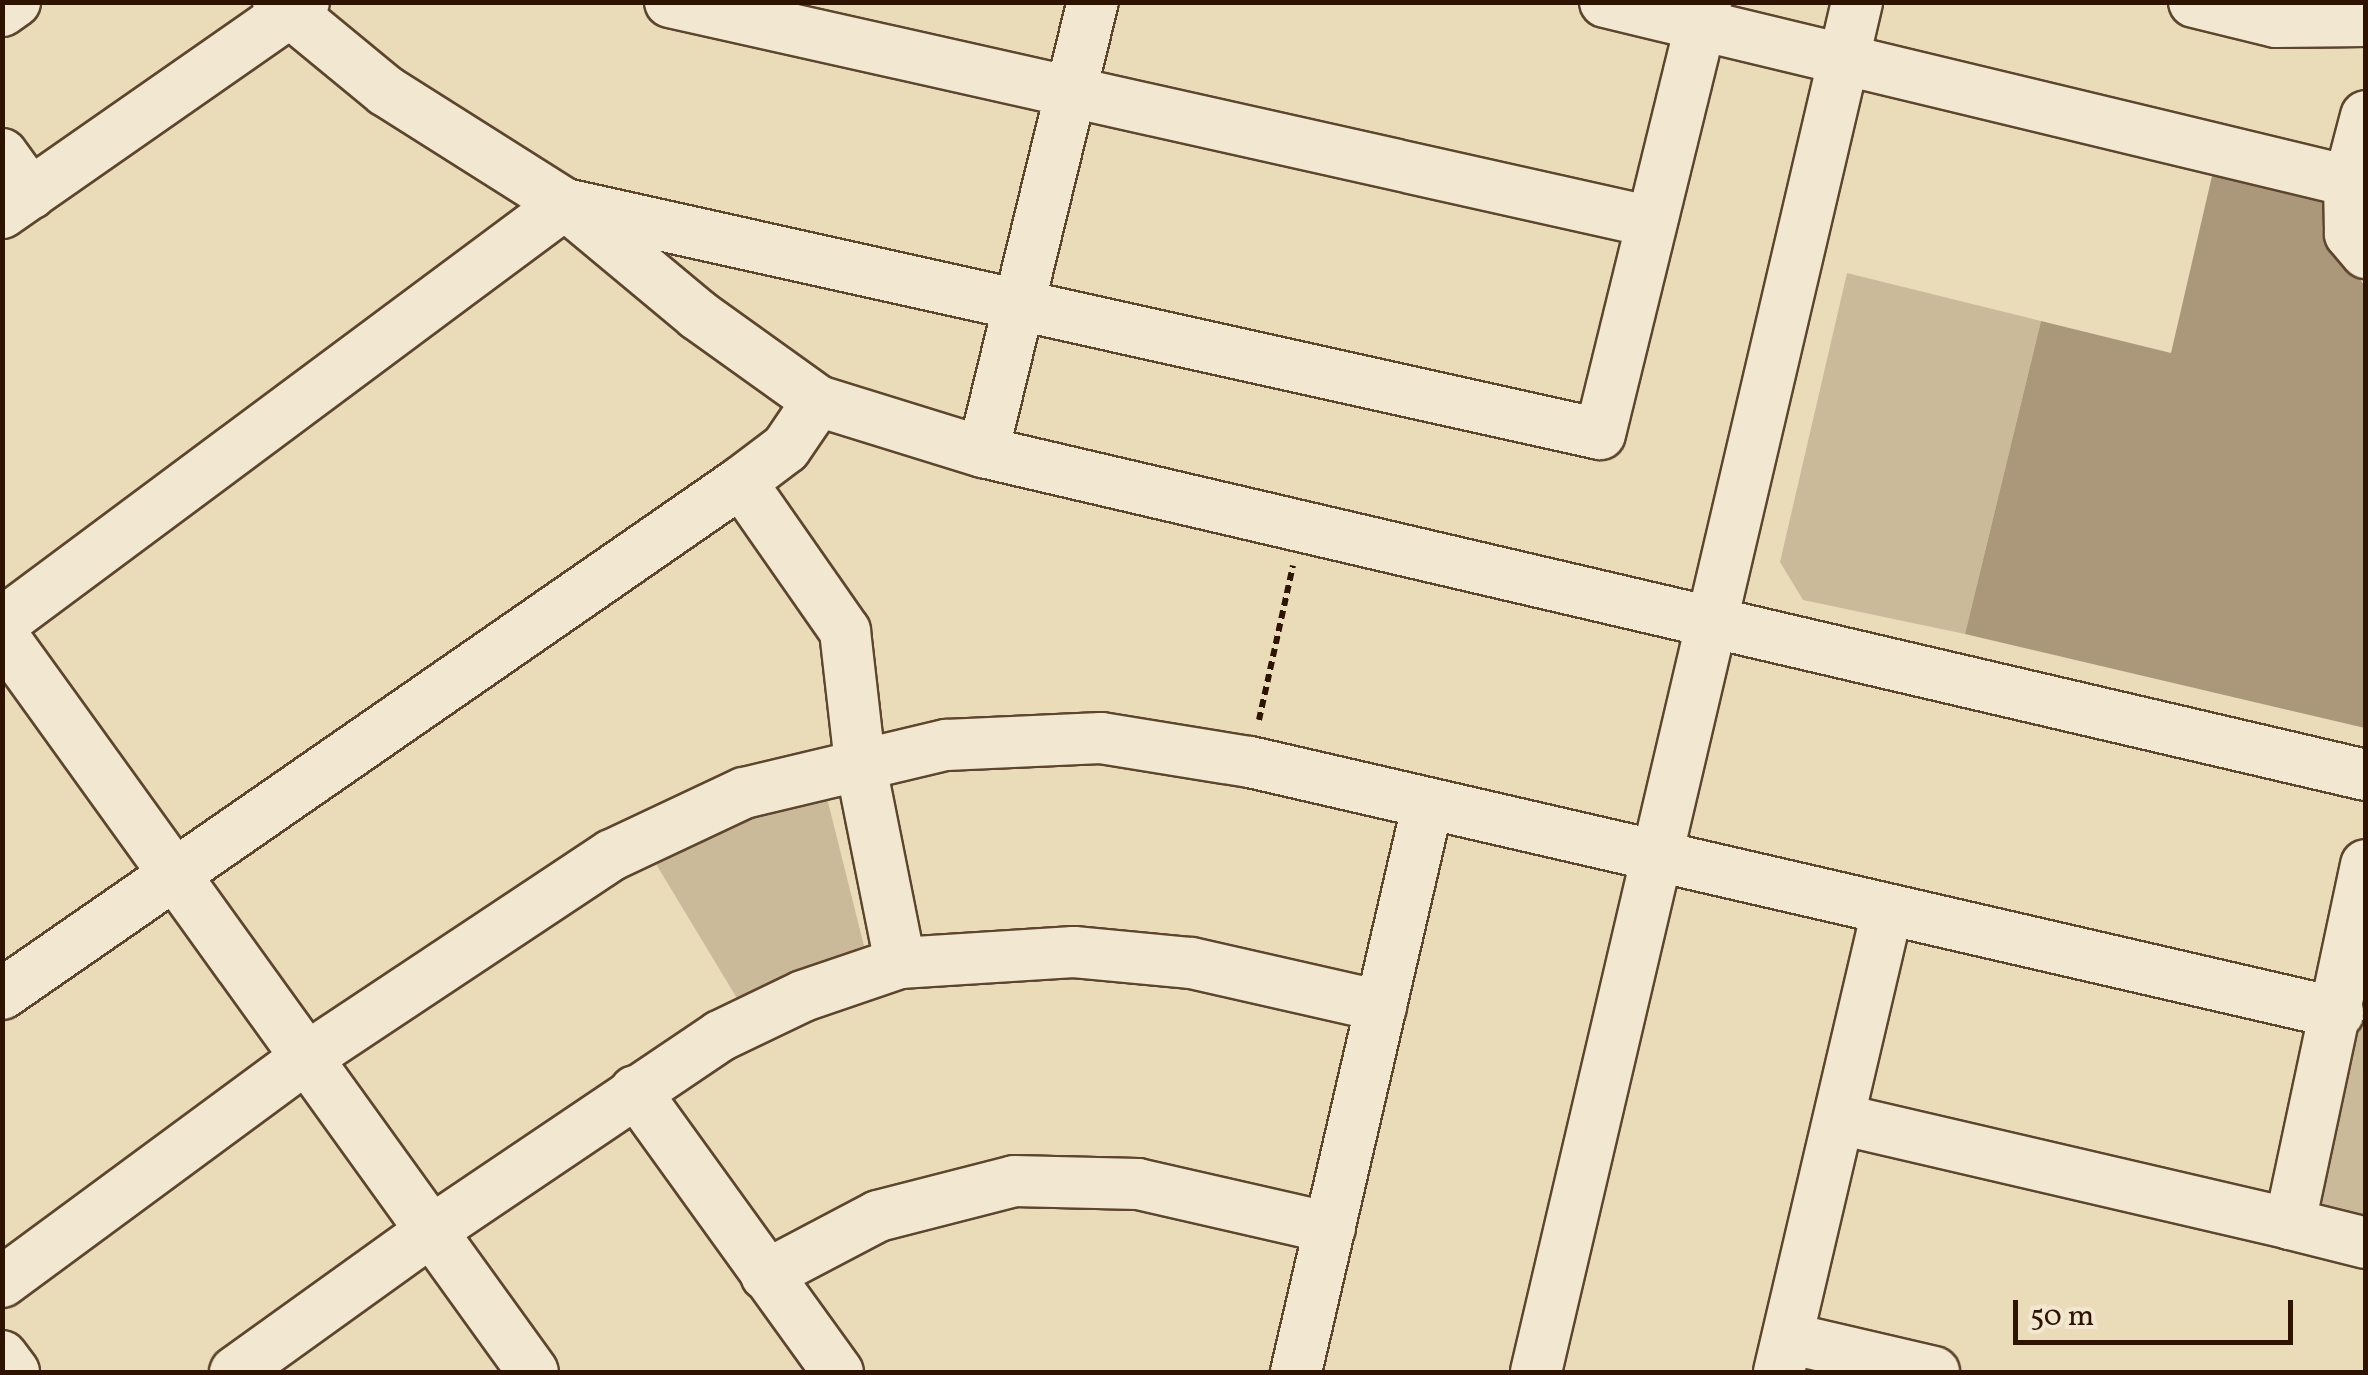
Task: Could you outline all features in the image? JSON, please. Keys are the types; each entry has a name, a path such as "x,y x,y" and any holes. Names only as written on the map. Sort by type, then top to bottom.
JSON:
{"street":[{"path":"2,10 15,2"},
{"path":"670,2 1072,96 1652,222"},
{"path":"984,452 1024,301 1093,2"},
{"path":"1605,2 1703,13 1845,56 2349,180"},
{"path":"1536,1372 1658,856 1707,620 1857,2"},
{"path":"2194,2 2276,22 2366,22"},
{"path":"2,154 17,204 289,6 386,91 565,204 698,315 818,401 984,452 2366,776"},
{"path":"2,623 565,204 1024,301 1600,434 1703,13"},
{"path":"2366,116 2349,180 2350,234 2366,254"},
{"path":"2,994 741,482 786,448 818,401"},
{"path":"741,482 845,632 860,762 900,964"},
{"path":"2,635 533,1372"},
{"path":"2,1282 306,1058 612,854 744,793 860,762 946,745 1101,738 1250,762 2338,1013"},
{"path":"1296,1372 1428,803"},
{"path":"2290,1224 2338,1013 2366,865"},
{"path":"1887,910 1783,1356 1934,1372"},
{"path":"235,1372 431,1230 720,1036 804,996 900,964 1074,952 1190,964 1381,1006"},
{"path":"635,1091 838,1372"},
{"path":"1840,1119 2366,1243"},
{"path":"766,1276 878,1216 1014,1180 1138,1184 1330,1228"},
{"path":"2,1356 14,1372"}],"path":[{"path":"1250,762 1302,526"}],"shaded area":[{"path":"2215,163 2315,189 2330,208 2326,235 2365,286 2365,728 1965,634 2041,321 2171,353"},
{"path":"1847,273 2041,321 1965,634 1803,600 1780,562"},
{"path":"824,786 867,958 741,1005 650,854"},
{"path":"2360,1012 2365,1013 2365,1229 2326,1219 2313,1199"}]}
